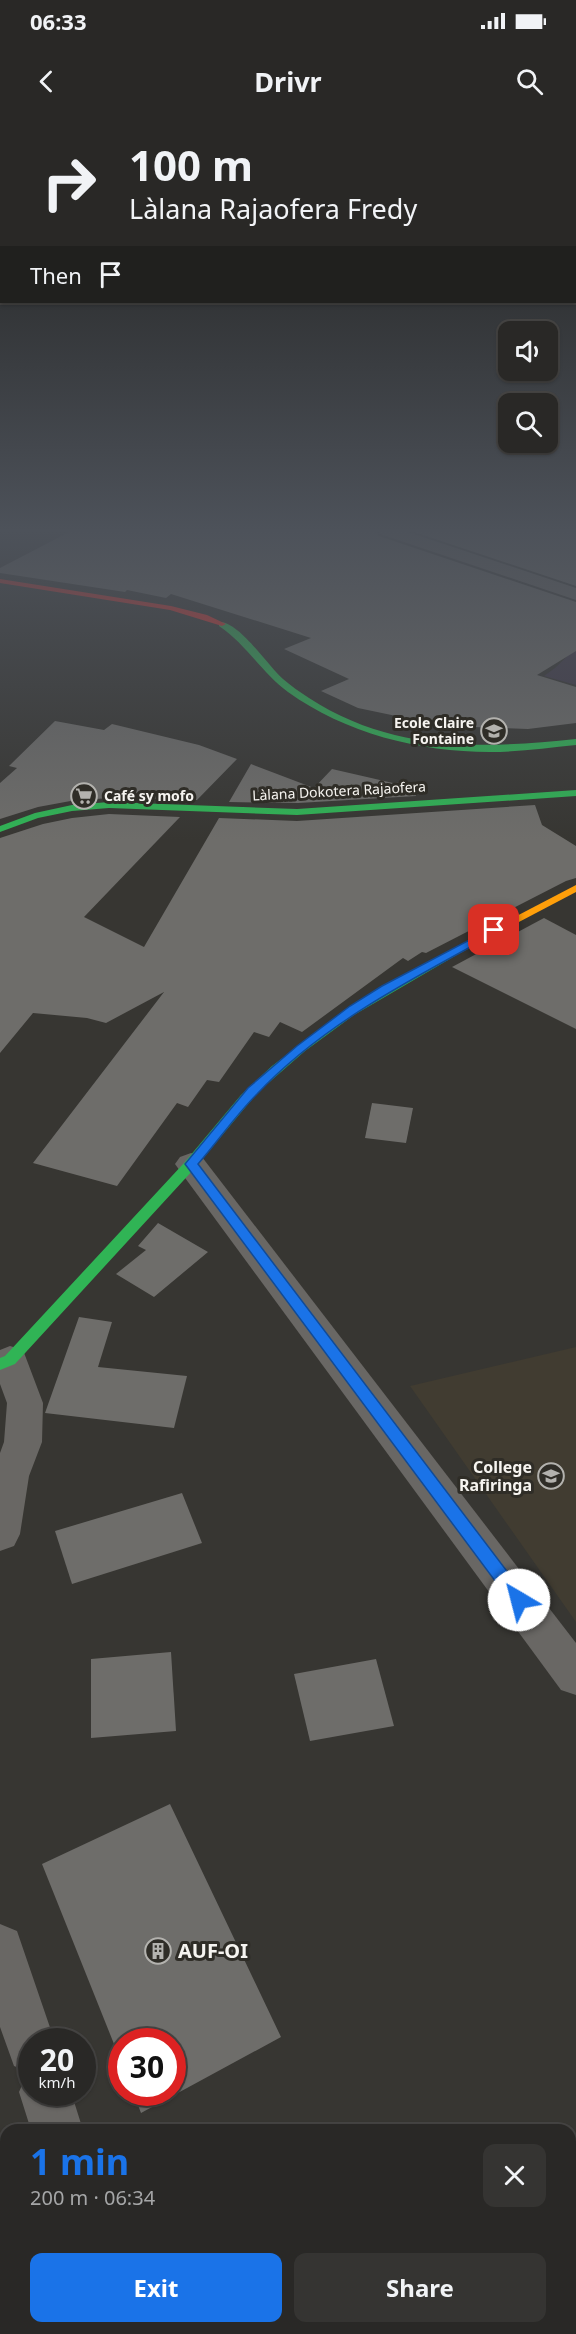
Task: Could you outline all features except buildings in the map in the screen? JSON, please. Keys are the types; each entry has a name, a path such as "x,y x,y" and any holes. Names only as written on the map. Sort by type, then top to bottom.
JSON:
{"street":[{"path":"235,633 246,640 287,688 300,697 353,724 384,734 448,747 482,749 522,748 576,742"},
{"name":"Làlana Dokotera Rajaofera","path":"0,829 35,815 79,807 135,805 286,813 576,793"},
{"path":"0,1534 10,1476 23,1442 25,1403 5,1362 191,1164 253,1090 301,1048 354,1009 454,951 576,888"},
{"path":"191,1164 576,1676"},
{"path":"0,1948 26,2028"},
{"path":"49,2106 55,2124"}],"shaded area":[{"path":"576,648 576,685 544,676 555,668"},
{"path":"576,1347 576,1622 410,1386"}],"traffic: fast":[{"path":"235,633 281,683 291,690 334,715 381,733 405,740 480,749 576,742"},
{"path":"0,829 35,816 72,808 109,805 297,812 576,793"},
{"path":"0,1364 10,1360 189,1166 245,1098 277,1068 325,1030 376,996 456,951"}],"traffic: slow":[{"path":"456,951 576,888"}],"place":[{"name":"Ecole Claire Fontaine","path":"494,731"},
{"name":"Café sy mofo","path":"84,796"},
{"name":"College Rafiringa","path":"551,1476"},
{"name":"AUF-OI","path":"158,1951"}],"route":[{"path":"494,930 386,989 354,1009 301,1048 253,1090 191,1164 519,1600"}]}
